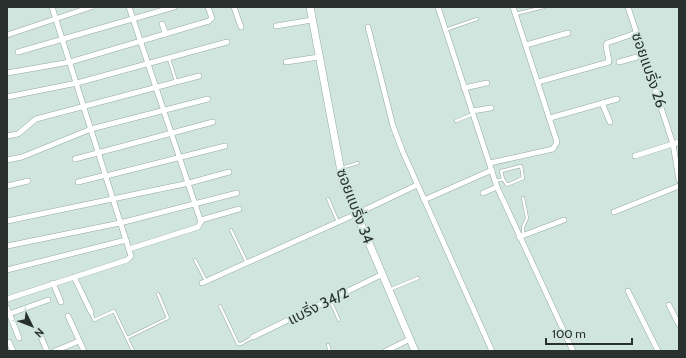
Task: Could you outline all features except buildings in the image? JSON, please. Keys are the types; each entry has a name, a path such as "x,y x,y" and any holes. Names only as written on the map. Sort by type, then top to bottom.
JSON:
{"street":[{"path":"7,299 129,259 131,256 52,7"},
{"path":"7,35 91,7"},
{"path":"129,249 198,227 201,224 196,204 130,7"},
{"path":"18,52 174,7"},
{"path":"7,73 70,62 211,20 212,17 208,7"},
{"path":"234,7 241,27"},
{"name":"ซอยแบริ่ง 34","path":"310,7 339,168 356,214 415,351"},
{"path":"438,7 497,187 573,351"},
{"path":"490,163 553,149 557,142 526,45 512,7"},
{"name":"ซอยแบริ่ง 26","path":"629,7 636,33 673,144 679,180"},
{"path":"276,26 312,20"},
{"path":"162,24 166,34"},
{"path":"368,27 393,126 417,185 492,351"},
{"path":"526,45 568,33"},
{"path":"538,82 609,62 606,45 607,43 636,33"},
{"path":"7,97 77,83 149,65 227,42"},
{"path":"620,62 644,55"},
{"path":"286,62 319,57"},
{"path":"7,136 18,134 36,119 200,76"},
{"path":"464,88 487,83"},
{"path":"7,160 22,157 91,129 208,99"},
{"path":"550,118 616,99"},
{"path":"602,103 610,122"},
{"path":"473,112 491,108"},
{"path":"75,159 213,122"},
{"path":"636,156 679,142"},
{"path":"78,182 225,146"},
{"path":"424,200 492,170"},
{"path":"7,221 189,183 229,172"},
{"path":"7,186 28,181"},
{"path":"204,282 417,185"},
{"path":"614,212 679,186"},
{"path":"483,193 497,187"},
{"path":"7,246 120,222 237,193"},
{"path":"201,220 239,209"},
{"path":"521,237 564,220"},
{"path":"7,270 126,240"},
{"name":"แบริ่ง 34/2","path":"253,337 383,274"},
{"path":"74,277 91,312"},
{"path":"53,283 61,302"},
{"path":"628,291 658,351"},
{"path":"9,314 48,300"},
{"path":"669,305 679,325"},
{"path":"7,308 19,338"},
{"path":"68,316 84,351"},
{"path":"38,330 47,351"},
{"path":"386,351 410,339"},
{"path":"54,351 79,341"},
{"path":"9,342 13,351"}],"lane":[{"path":"515,14 544,7"},
{"path":"445,30 477,19"},
{"path":"169,59 176,83"},
{"path":"456,121 473,112"},
{"path":"339,168 358,163"},
{"path":"521,166 524,178 507,185 504,179 501,171 521,166"},
{"path":"495,181 504,179"},
{"path":"521,237 527,218 523,198"},
{"path":"328,199 338,222"},
{"path":"231,230 247,263"},
{"path":"195,260 204,282"},
{"path":"389,290 418,278"},
{"path":"127,338 168,318 158,294"},
{"path":"329,300 339,320"},
{"path":"220,306 238,344 241,344 253,337"},
{"path":"91,312 94,320 114,311 133,351"},
{"path":"328,346 330,351"}]}
